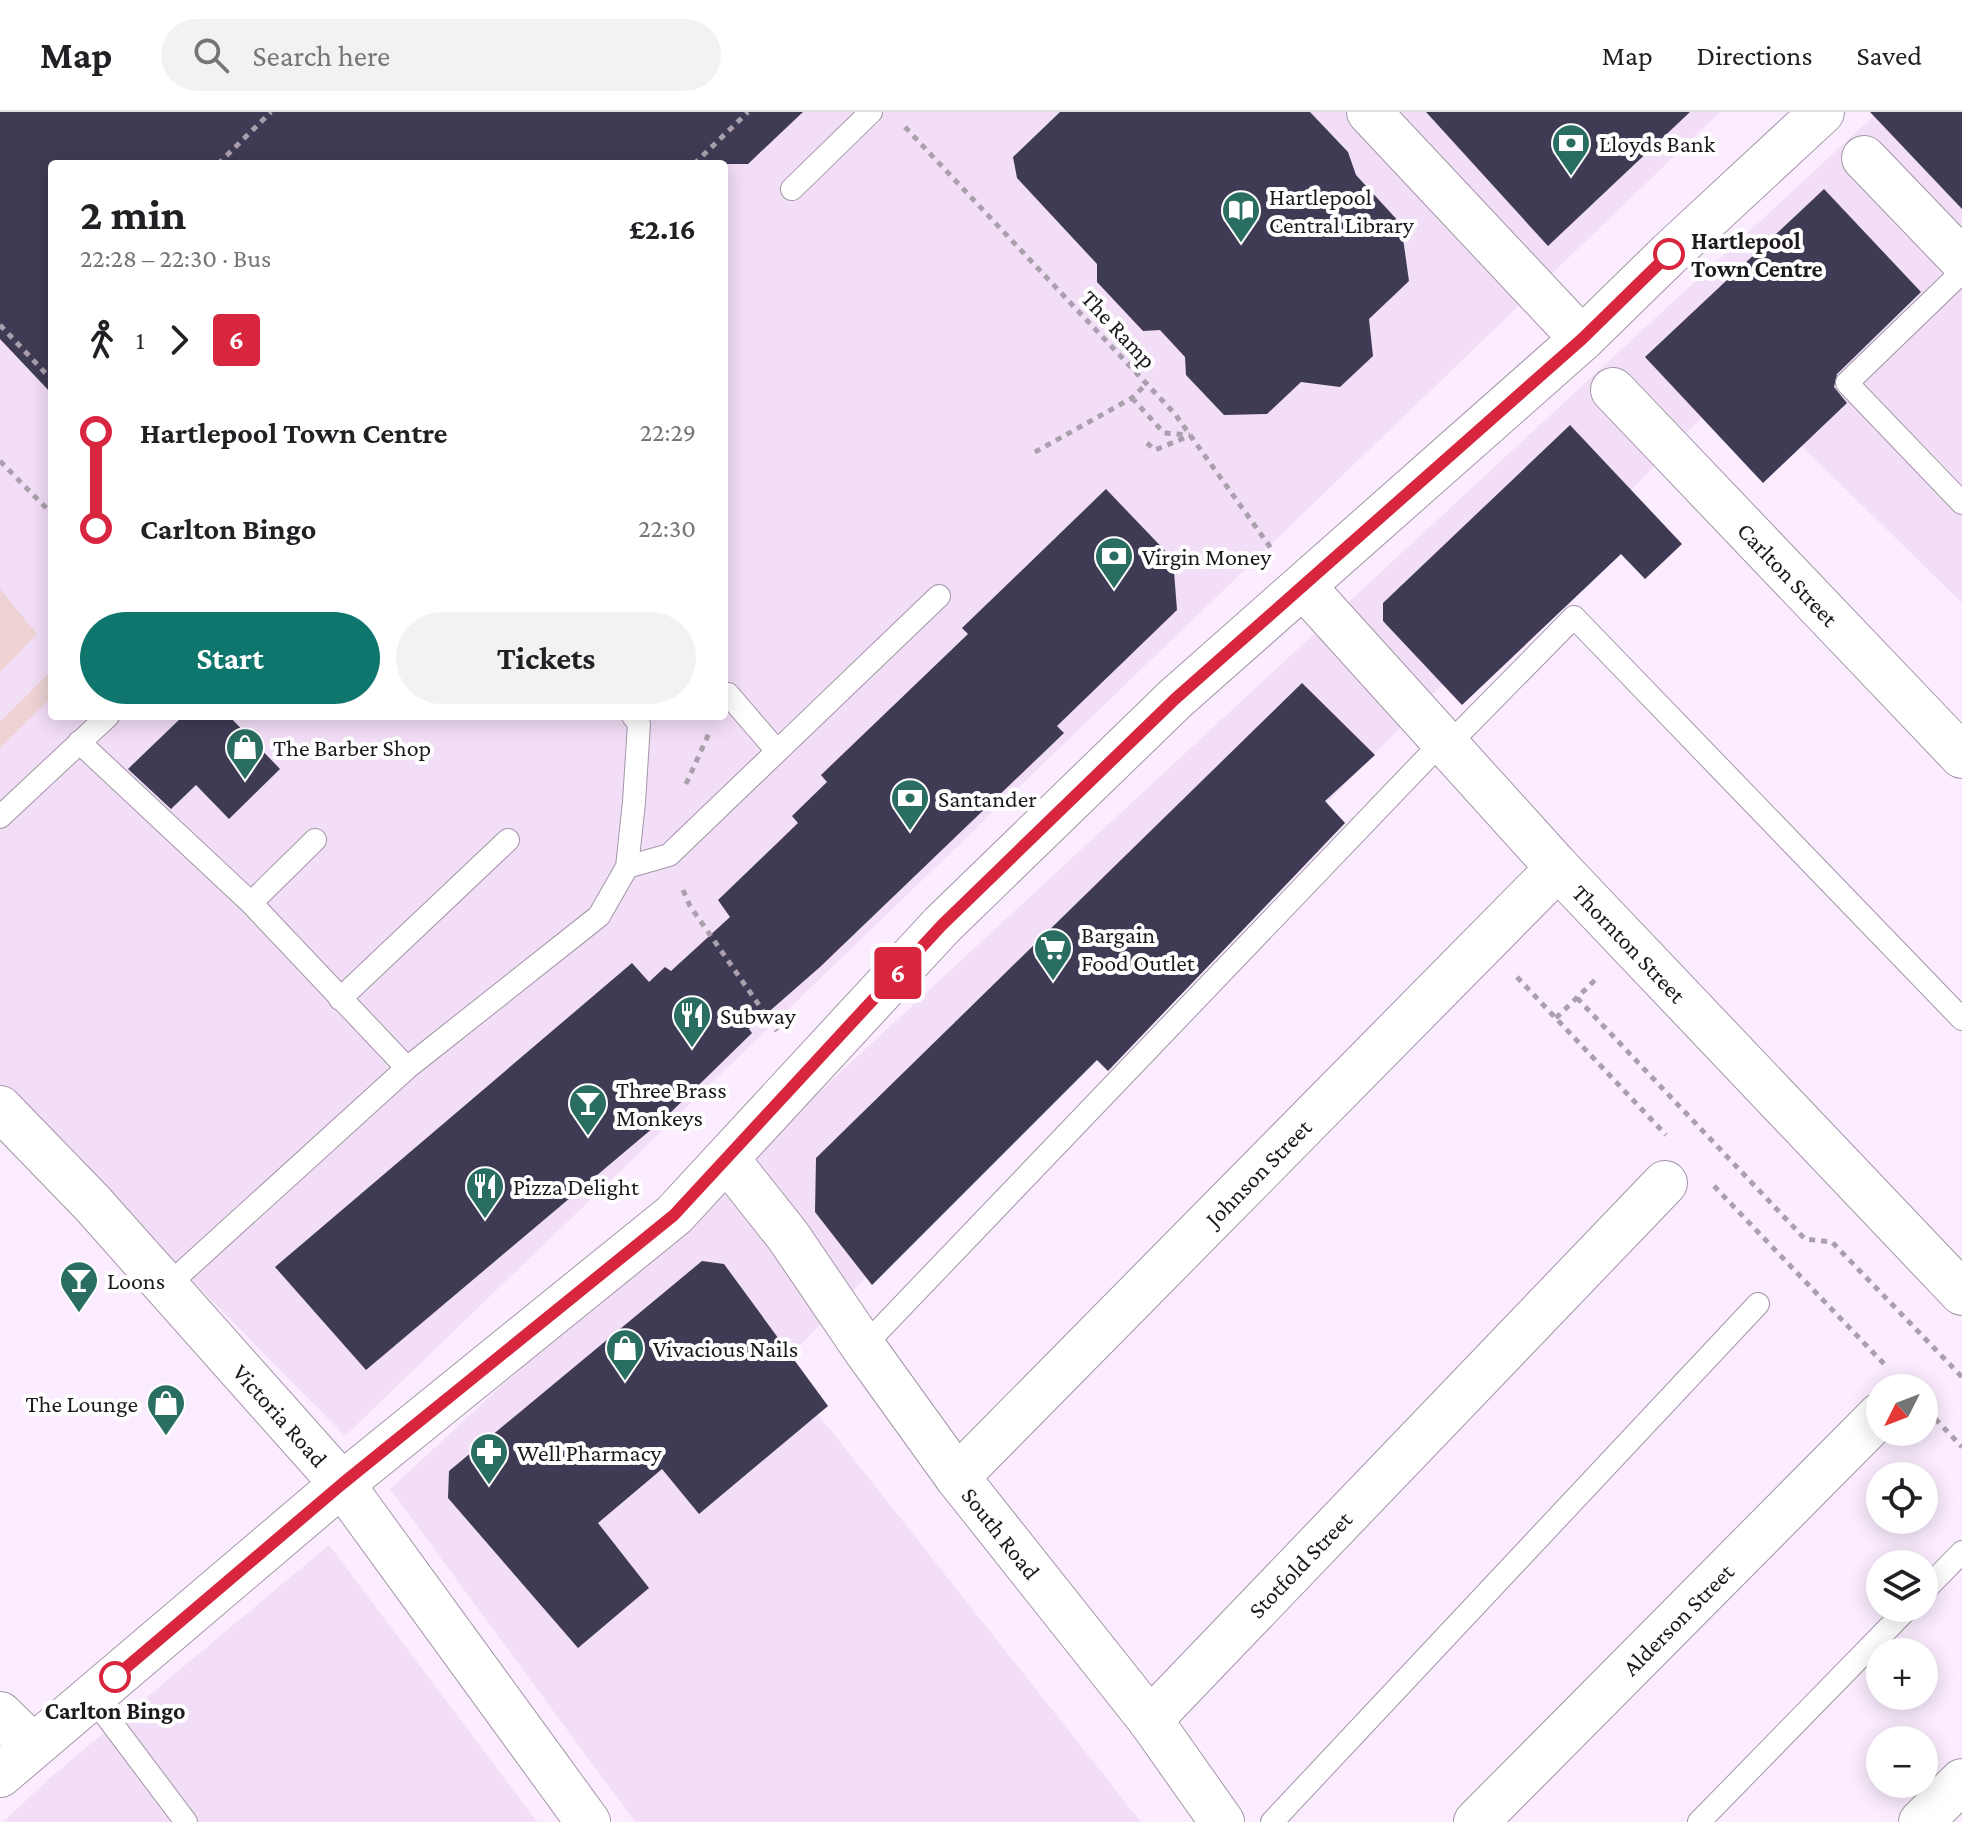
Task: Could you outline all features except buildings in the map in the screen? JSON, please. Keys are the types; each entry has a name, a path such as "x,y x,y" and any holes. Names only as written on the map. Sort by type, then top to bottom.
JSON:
{"street":[{"path":"1369,112 1582,339"},
{"path":"0,1775 342,1484 674,1215 953,915 1175,699 1582,339 1822,112"},
{"path":"1864,158 1962,260"},
{"name":"Carlton Street","path":"1613,390 1962,756"},
{"name":"Thornton Street","path":"1303,586 1558,868 1962,1293"},
{"name":"Johnson Street","path":"957,1477 1558,868"},
{"name":"Victoria Road","path":"0,1108 93,1204 342,1484 588,1822"},
{"name":"South Road","path":"727,1159 788,1236 957,1477 1150,1720 1222,1822"},
{"name":"Stotfold Street","path":"1150,1720 1665,1183"},
{"name":"Alderson Street","path":"1476,1822 1866,1429"},
{"path":"0,1714 33,1746"},
{"path":"1922,1821 1962,1781"}],"lane":[{"path":"792,189 871,112"},
{"path":"1962,272 1847,383 1962,503"},
{"path":"627,867 669,855 939,596"},
{"path":"863,1347 1445,744 1574,617 1962,1019"},
{"path":"728,694 777,751"},
{"path":"0,817 104,720"},
{"path":"166,1287 407,1068 599,916 627,867 639,724 636,720"},
{"path":"79,742 251,903 407,1068"},
{"path":"251,903 315,840"},
{"path":"340,999 508,840"},
{"path":"1272,1822 1758,1304"},
{"path":"1938,1577 1962,1552"},
{"path":"1699,1822 1894,1622"},
{"path":"92,1697 186,1822"}],"path":[{"path":"222,160 271,112"},
{"path":"698,160 748,112"},
{"name":"The Ramp","path":"901,123 1146,384 1190,435 1277,558 1303,586"},
{"path":"0,325 48,376"},
{"path":"1035,452 1132,398 1146,384"},
{"path":"1132,398 1164,433 1190,435"},
{"path":"1147,443 1155,450 1190,435"},
{"path":"0,461 48,510"},
{"path":"669,855 690,906 769,1021 808,1069"},
{"path":"1556,1018 1605,971"},
{"path":"1577,998 1805,1239 1832,1242 1962,1377"},
{"path":"1938,1422 1962,1447"}],"shaded area":[{"path":"0,112 1720,112 345,1436 0,1085"},
{"path":"1878,112 1962,112 1962,603 1736,382 780,1366 1141,1822 635,1822 390,1489"},
{"path":"0,589 37,634 0,672"},
{"path":"48,674 48,701 0,748 0,722"},
{"path":"329,1545 537,1822 3,1822 51,1777"}],"bus line":[{"name":"6","path":"115,1677 342,1484 674,1215 942,925 1175,699 1582,339 1669,254"}],"place":[{"name":"Lloyds Bank","path":"1571,177"},
{"name":"Hartlepool Central Library","path":"1241,244"},
{"name":"Hartlepool Town Centre","path":"1669,254"},
{"name":"Virgin Money","path":"1114,590"},
{"name":"The Barber Shop","path":"245,781"},
{"name":"Santander","path":"910,832"},
{"name":"Bargain Food Outlet","path":"1053,982"},
{"name":"Subway","path":"692,1049"},
{"name":"Three Brass Monkeys","path":"588,1137"},
{"name":"Pizza Delight","path":"485,1220"},
{"name":"Loons","path":"79,1314"},
{"name":"Vivacious Nails","path":"625,1382"},
{"name":"The Lounge","path":"166,1437"},
{"name":"Well Pharmacy","path":"489,1486"},
{"name":"Carlton Bingo","path":"115,1677"}]}
